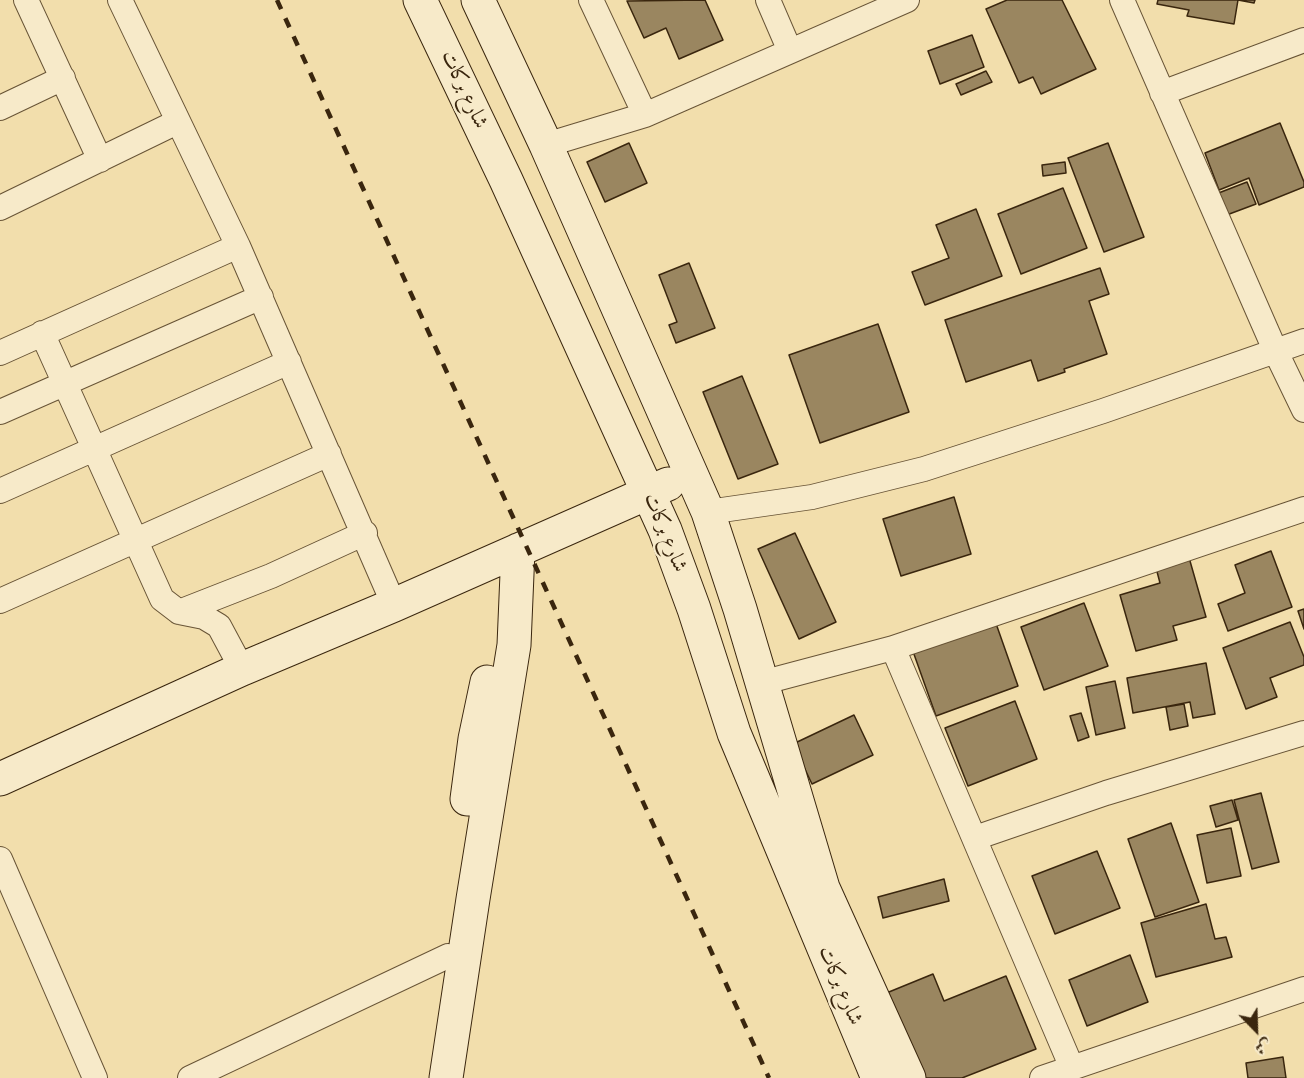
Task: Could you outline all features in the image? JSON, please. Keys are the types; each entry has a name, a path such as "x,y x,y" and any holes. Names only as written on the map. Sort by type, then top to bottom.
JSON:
{"main road":[{"name":"شارع بركات","path":"420,0 506,180 665,530 694,609 734,733 878,1078"},
{"name":"شارع بركات","path":"478,0 546,145 708,512 740,609 823,888 909,1078"},
{"path":"0,779 242,669 690,474"},
{"path":"426,1078 439,988 448,956 475,739 495,641 505,555"},
{"path":"446,1078 513,654 517,603 505,555"}],"street":[{"path":"27,0 100,160"},
{"path":"120,0 238,246 394,604"},
{"path":"591,0 645,115"},
{"path":"768,0 790,51"},
{"path":"546,145 645,115 907,0"},
{"path":"1122,0 1275,350 1304,410"},
{"path":"1162,93 1304,40"},
{"path":"0,108 63,78"},
{"path":"0,208 177,122"},
{"path":"0,352 238,246"},
{"path":"0,412 261,297"},
{"path":"42,333 162,598 170,607 179,612 204,617 219,627 242,669"},
{"path":"708,512 812,497 924,469 1103,411 1304,341"},
{"path":"0,491 289,362"},
{"path":"0,601 329,454"},
{"path":"761,683 893,648 1304,508"},
{"path":"179,612 271,576 364,533"},
{"path":"893,648 1072,1068"},
{"path":"975,837 1106,793 1304,733"},
{"path":"0,859 95,1078"},
{"path":"190,1078 448,956"},
{"path":"1042,1078 1304,989"}],"building":[{"path":"705,0 723,40 679,59 666,28 644,38 627,1"},
{"path":"1007,0 1062,0 1096,69 1041,94 1033,77 1019,83 986,9"},
{"path":"1158,0 1238,0 1234,24 1187,16 1189,10 1157,4"},
{"path":"1238,0 1255,0 1254,3"},
{"path":"972,35 984,67 940,84 928,51"},
{"path":"986,71 992,82 961,95 956,84"},
{"path":"1280,123 1304,187 1259,205 1249,178 1219,190 1205,153"},
{"path":"629,143 647,183 605,202 587,162"},
{"path":"1108,143 1144,237 1104,252 1068,158"},
{"path":"1065,162 1066,173 1043,176 1042,165"},
{"path":"1247,182 1256,204 1224,216 1216,194"},
{"path":"1063,188 1087,248 1021,274 998,214"},
{"path":"976,209 1002,276 925,305 912,272 949,258 936,225"},
{"path":"689,263 715,328 676,343 669,325 677,322 659,275"},
{"path":"1100,268 1109,294 1089,301 1107,354 1038,381 1031,360 966,382 945,320"},
{"path":"878,324 909,412 820,443 789,355"},
{"path":"742,376 778,464 738,479 703,392"},
{"path":"954,497 971,554 901,576 883,519"},
{"path":"795,533 836,622 799,639 758,549"},
{"path":"1271,551 1292,607 1228,631 1218,604 1245,593 1235,565"},
{"path":"1188,554 1206,617 1173,626 1177,640 1136,651 1120,595 1160,583 1155,564"},
{"path":"1084,603 1108,666 1044,690 1021,627"},
{"path":"1304,609 1304,629 1298,611"},
{"path":"993,615 1018,686 936,716 910,643"},
{"path":"1290,622 1304,657 1304,665 1270,678 1277,697 1246,709 1223,648"},
{"path":"1206,663 1215,714 1193,718 1190,702 1133,713 1127,678"},
{"path":"1115,681 1125,728 1096,735 1086,687"},
{"path":"1015,701 1037,759 968,786 945,728"},
{"path":"1184,704 1188,726 1170,730 1166,707"},
{"path":"1081,713 1089,737 1078,741 1070,716"},
{"path":"854,715 873,755 812,784 793,744"},
{"path":"1261,793 1279,862 1252,869 1234,800"},
{"path":"1232,800 1238,820 1216,827 1210,806"},
{"path":"1171,823 1199,902 1155,917 1128,839"},
{"path":"1231,828 1241,876 1207,883 1197,835"},
{"path":"1097,851 1120,908 1055,934 1032,876"},
{"path":"944,879 949,901 883,918 878,897"},
{"path":"1206,904 1215,939 1226,937 1232,957 1156,977 1141,923"},
{"path":"1130,955 1148,1002 1087,1026 1069,980"},
{"path":"933,974 944,1001 1006,976 1036,1049 962,1078 919,1078 884,994"},
{"path":"1283,1057 1286,1078 1248,1078 1246,1063"}],"railway":[{"path":"277,0 769,1078"}]}
